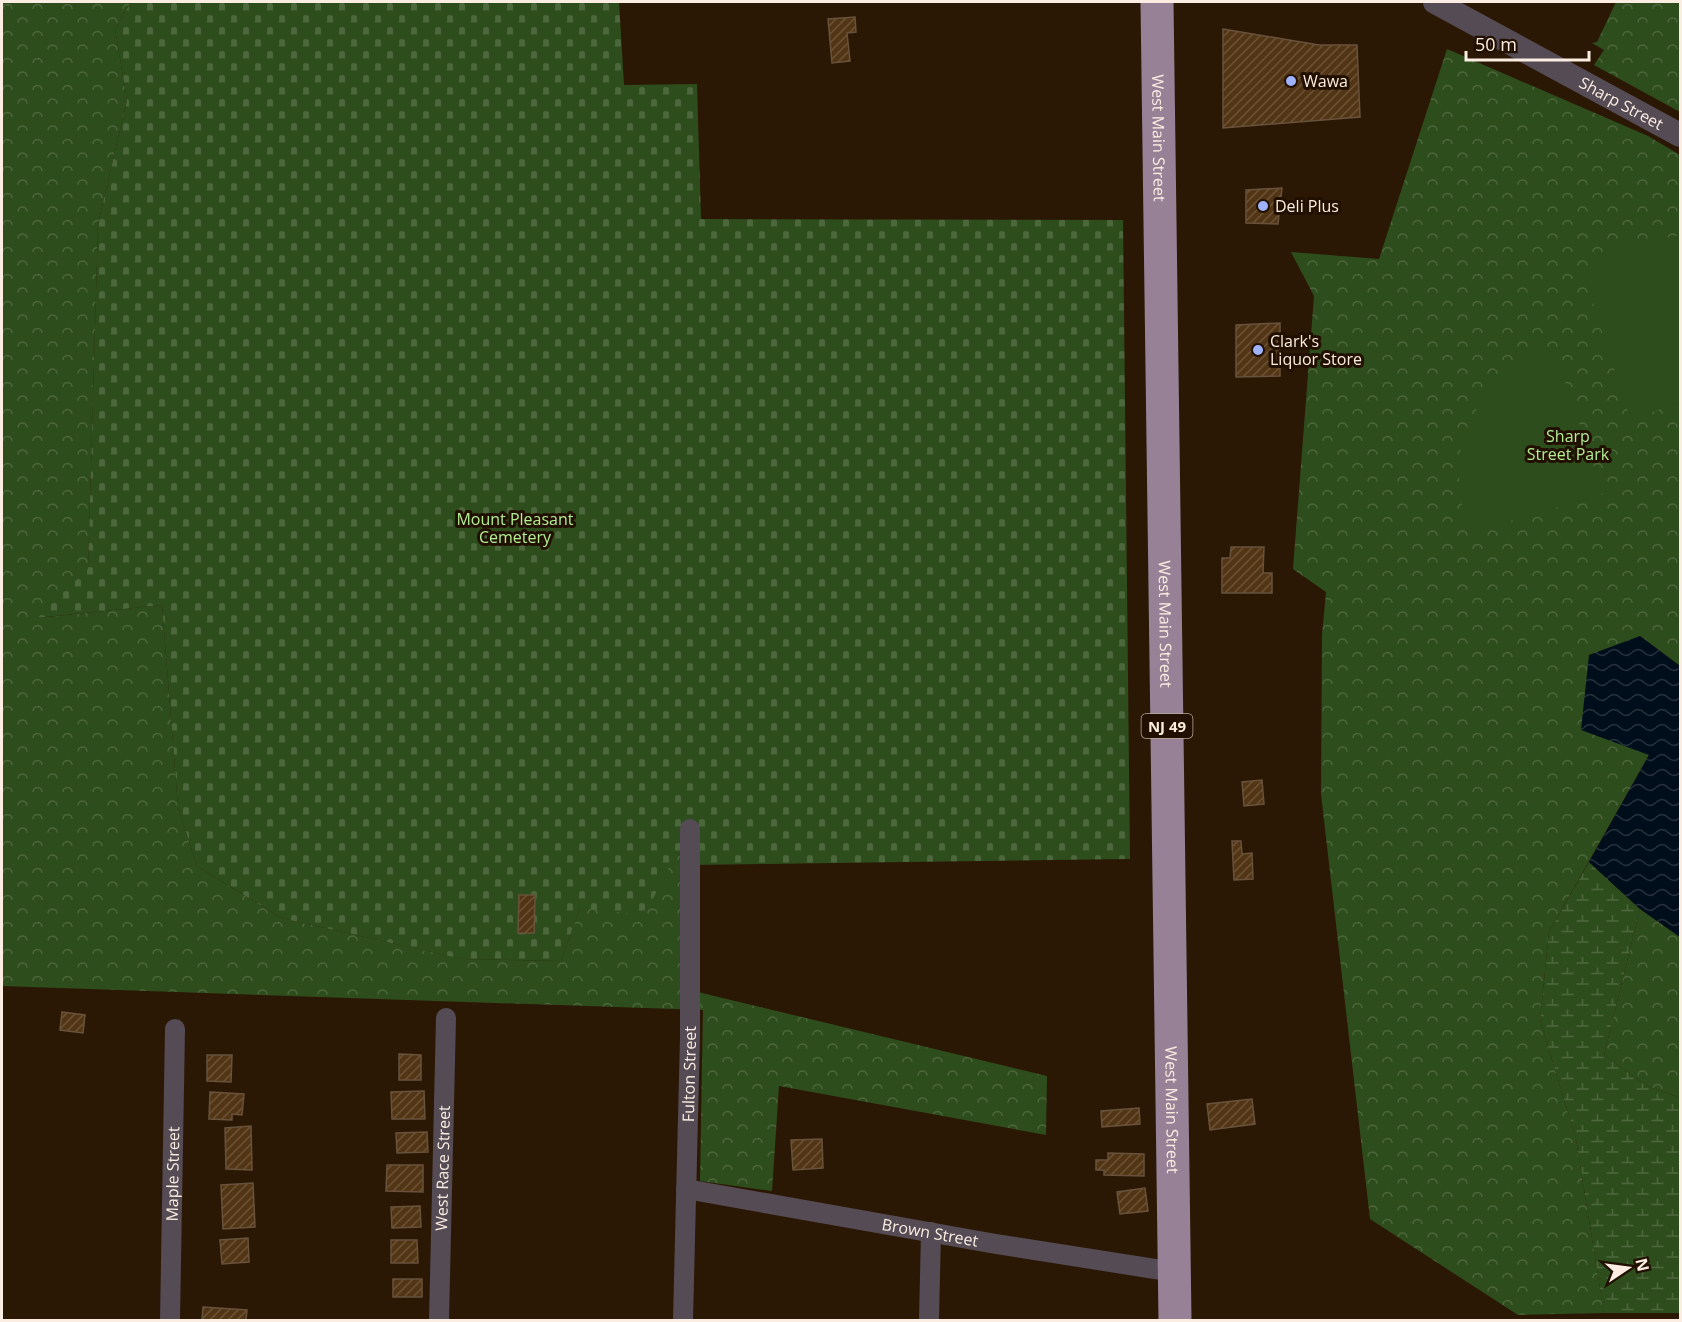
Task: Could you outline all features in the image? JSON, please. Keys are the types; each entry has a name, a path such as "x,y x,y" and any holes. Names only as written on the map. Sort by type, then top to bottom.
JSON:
{"highway":[{"name":"West Main Street","path":"1157,2 1175,1320"}],"street":[{"name":"Sharp Street","path":"1437,2 1680,135"},
{"name":"Fulton Street","path":"683,1320 690,1027 690,829"},
{"name":"West Race Street","path":"439,1320 446,1018"},
{"name":"Maple Street","path":"170,1320 176,1029"},
{"name":"Brown Street","path":"686,1189 1174,1272"},
{"path":"929,1320 931,1232"}],"green space":[{"path":"2,2 131,2 115,29 127,100 98,224 88,570 37,618 162,605 178,807 197,866 281,918 463,959 561,961 580,908 676,852 689,865 681,988 1047,1076 1046,1135 779,1086 772,1191 700,1181 703,1010 2,986"},
{"name":"Mount Pleasant Cemetery","path":"131,2 619,2 624,85 697,84 701,219 1123,220 1130,859 689,865 676,852 645,915 580,908 561,961 462,959 281,918 197,866 178,807 162,605 36,618 88,569 98,224 127,100 115,29"},
{"path":"1616,2 1680,2 1680,112 1594,65 1604,50 1592,43 1597,42"},
{"name":"Sharp Street Park","path":"1447,49 1648,136 1680,155 1680,666 1640,636 1649,755 1549,932 1540,1020 1576,1139 1604,1313 1518,1315 1370,1219 1321,794 1322,635 1326,592 1293,569 1314,296 1291,252 1379,259"},
{"path":"1680,235 1680,398 1675,403 1631,421 1587,284 1605,250"},
{"name":"Sharp Street Park","path":"1553,346 1603,494 1468,533 1461,497 1459,465 1465,434 1472,417 1497,377 1516,364"},
{"path":"1589,862 1640,909 1604,1055 1647,1086 1680,1098 1680,1313 1604,1313 1576,1139 1540,1020 1549,932"},
{"path":"1640,909 1680,937 1680,1098 1647,1086 1604,1055"}],"water":[{"path":"1640,636 1680,666 1680,937 1640,909 1589,862 1649,755 1581,730 1589,655"}],"building":[{"path":"855,17 856,32 847,33 850,61 832,63 828,19"},
{"name":"Wawa","path":"1223,29 1319,45 1357,45 1360,117 1223,128"},
{"name":"Deli Plus","path":"1282,188 1278,224 1246,223 1246,190"},
{"name":"Clark's Liquor Store","path":"1280,323 1280,376 1236,377 1236,325"},
{"path":"1231,547 1264,547 1263,573 1272,573 1272,593 1222,593 1222,558 1230,558"},
{"path":"1262,780 1264,804 1244,806 1242,782"},
{"path":"1232,841 1241,841 1242,854 1252,853 1253,879 1234,880"},
{"path":"519,895 535,895 534,933 518,933"},
{"path":"62,1012 85,1015 83,1033 60,1030"},
{"path":"399,1054 421,1055 421,1080 399,1080"},
{"path":"207,1055 232,1055 231,1082 207,1081"},
{"path":"424,1091 425,1119 392,1119 391,1092"},
{"path":"210,1092 244,1094 242,1115 232,1114 232,1120 209,1119"},
{"path":"1252,1099 1255,1124 1210,1130 1207,1104"},
{"path":"1139,1108 1140,1124 1102,1127 1101,1111"},
{"path":"251,1126 252,1170 226,1169 225,1128"},
{"path":"427,1132 428,1152 397,1153 396,1133"},
{"path":"822,1139 823,1168 793,1170 791,1140"},
{"path":"1108,1153 1144,1154 1144,1176 1104,1175 1104,1170 1096,1170 1096,1160 1108,1160"},
{"path":"387,1165 423,1165 423,1192 386,1191"},
{"path":"253,1183 255,1227 223,1229 221,1185"},
{"path":"1145,1188 1148,1211 1120,1214 1117,1192"},
{"path":"420,1206 421,1227 392,1228 391,1207"},
{"path":"248,1238 249,1262 222,1264 220,1240"},
{"path":"391,1240 417,1240 418,1263 391,1263"},
{"path":"393,1279 422,1279 422,1297 393,1297"},
{"path":"203,1307 247,1310 246,1320 202,1320"}],"place":[{"name":"Wawa","path":"1291,81"},
{"name":"Deli Plus","path":"1263,206"},
{"name":"Clark's Liquor Store","path":"1258,350"}]}
